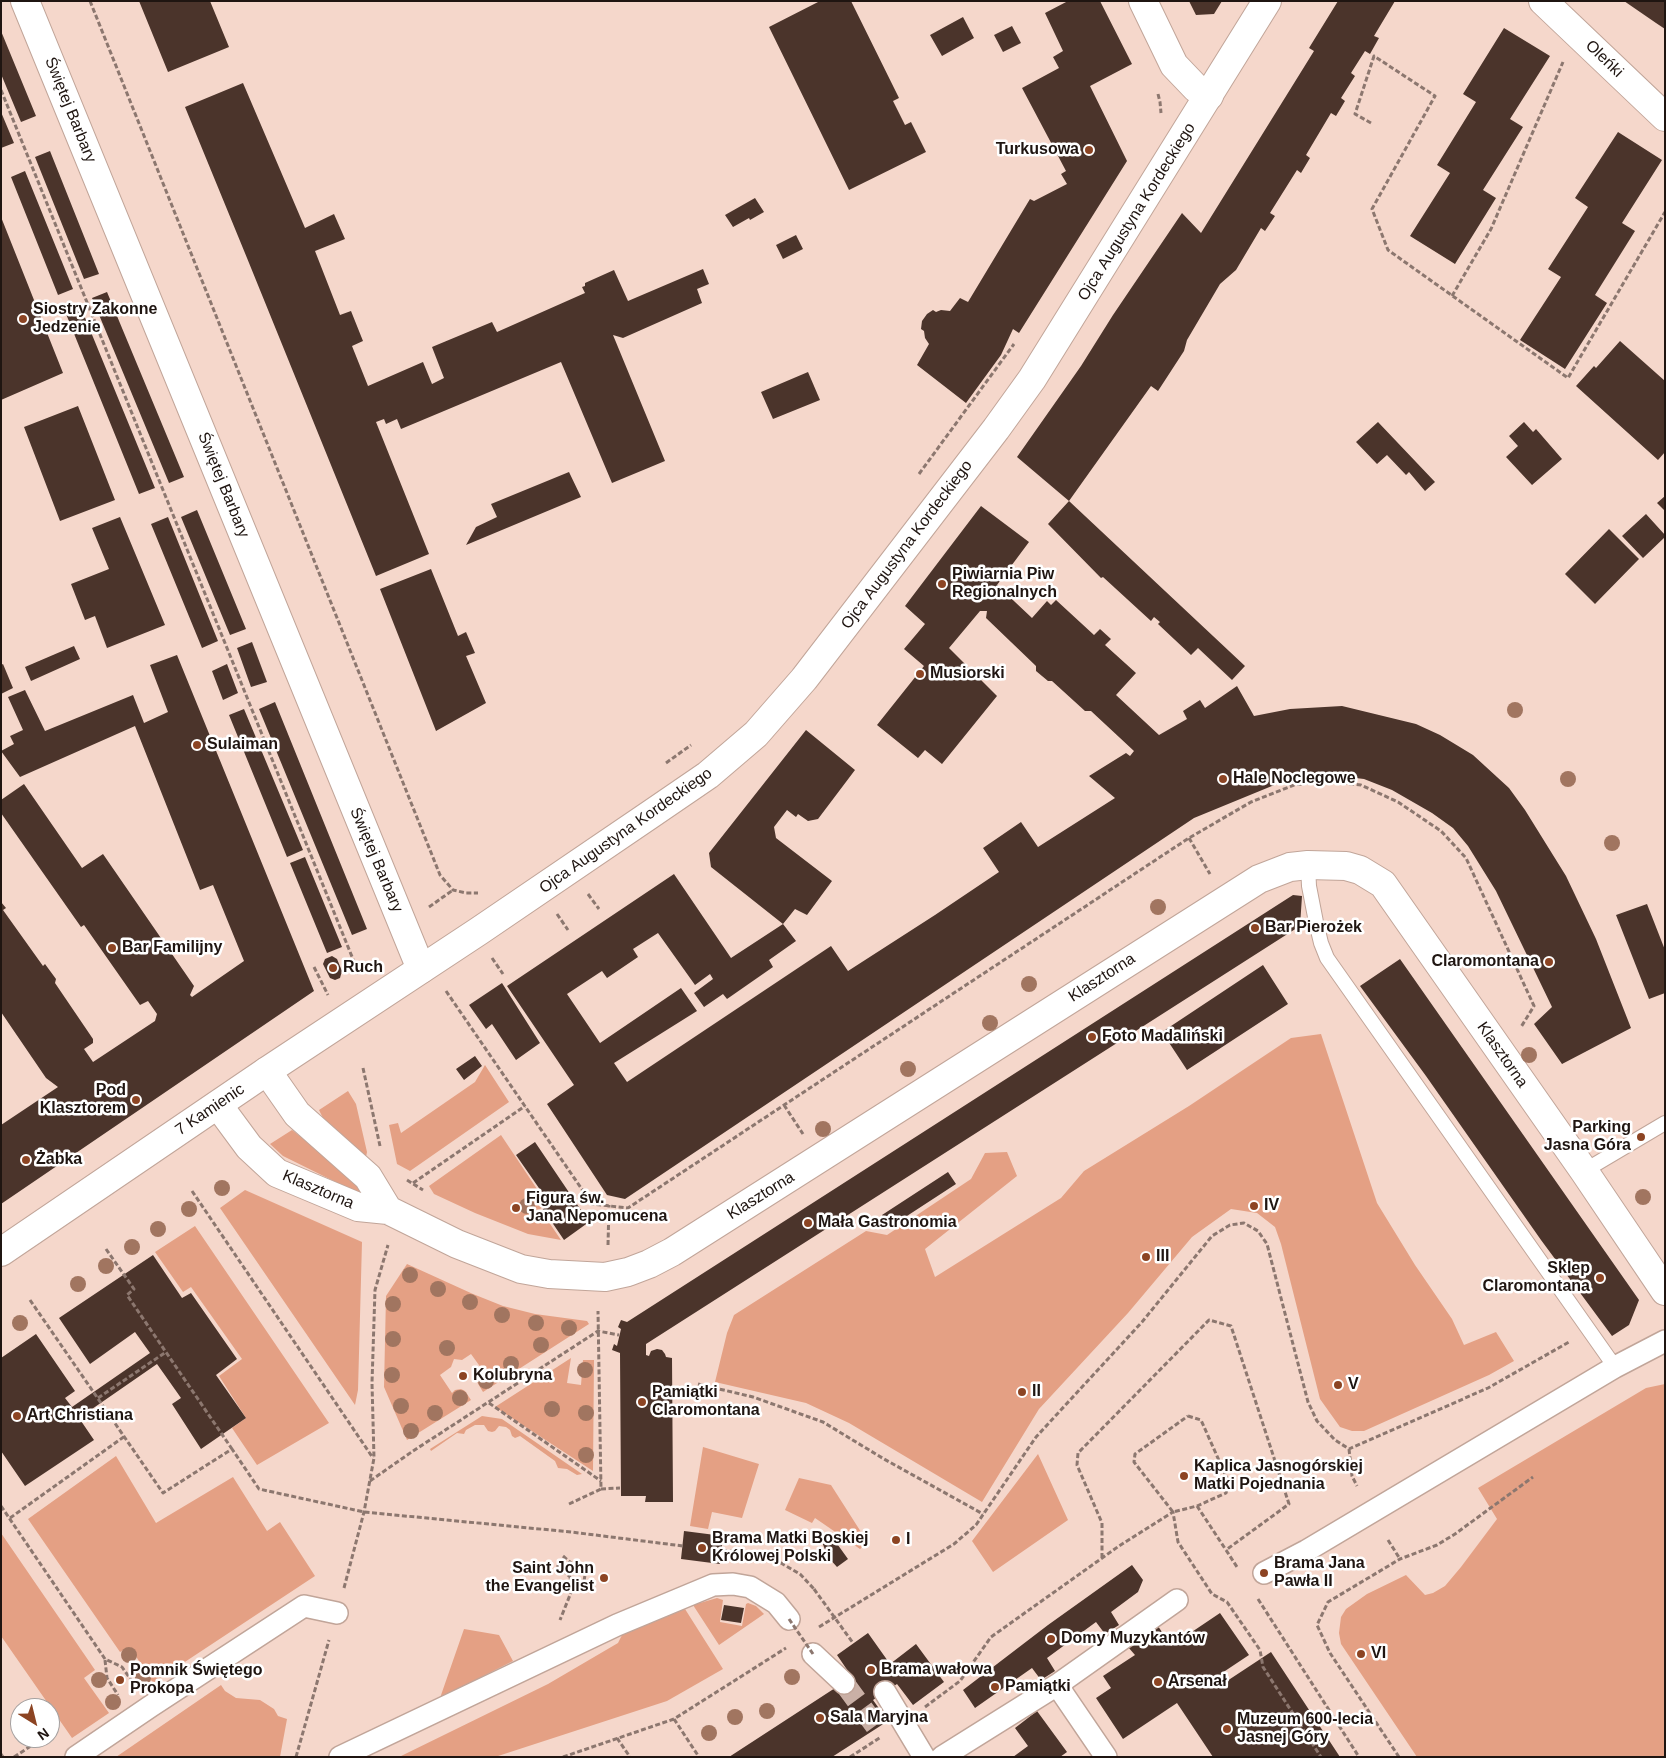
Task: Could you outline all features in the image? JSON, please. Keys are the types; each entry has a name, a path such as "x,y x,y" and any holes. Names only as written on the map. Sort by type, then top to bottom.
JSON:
{"street":[{"name":"Świętej Barbary","path":"25,1 421,969"},
{"path":"1143,1 1174,65 1190,82 1208,96"},
{"name":"Ojca Augustyna Kordeckiego","path":"421,969 479,932 700,780 756,734 804,679 996,429 1032,379 1267,1"},
{"name":"Oleńki","path":"1543,1 1665,116"},
{"name":"Klasztorna","path":"218,1105 249,1147 277,1173 358,1207 388,1210 457,1244 521,1269 549,1274 606,1277 628,1272 672,1252 1250,884 1274,872 1290,867 1308,865 1346,866 1360,870 1383,884 1584,1171 1665,1291"},
{"name":"7 Kamienic","path":"1,1252 421,969"},
{"name":"Klasztorna","path":"267,1071 297,1114 368,1177 388,1210"},
{"path":"1264,1573 1314,1546 1615,1367 1665,1341"},
{"path":"340,1757 617,1625 713,1585 733,1584 750,1586 776,1603 789,1619"},
{"path":"942,1757 1057,1685 1177,1600"},
{"path":"76,1757 132,1718 304,1606 337,1613"},
{"path":"805,1644 844,1682"},
{"path":"1057,1685 1106,1757"},
{"path":"886,1692 924,1757"}],"lane":[{"path":"1308,865 1309,886 1320,943 1327,958 1615,1367"},
{"path":"1584,1171 1665,1123"}],"path":[{"path":"90,1 440,876 453,890 479,893"},
{"path":"1452,296 1491,229 1576,32"},
{"path":"1371,123 1355,114 1374,56 1435,96 1372,209 1388,250 1568,378 1665,212"},
{"path":"1,90 360,974"},
{"path":"915,480 1020,337"},
{"path":"659,768 692,746"},
{"path":"455,1004 592,1204 628,1208 1188,838 1251,802 1294,785 1325,781 1361,785 1398,802 1441,831 1466,858 1534,1006 1519,1031"},
{"path":"1188,838 1212,876"},
{"path":"584,887 599,909"},
{"path":"426,909 453,890"},
{"path":"553,908 568,930"},
{"path":"489,952 503,974"},
{"path":"314,967 328,996"},
{"path":"363,1068 382,1154"},
{"path":"784,1105 808,1142"},
{"path":"412,1183 525,1106"},
{"path":"406,1178 429,1194"},
{"path":"192,1191 374,1458"},
{"path":"600,1246 608,1245 610,1205"},
{"path":"817,1629 954,1544 976,1525 1036,1437 1142,1322 1212,1236 1230,1225 1244,1223 1258,1231 1268,1244 1308,1402 1317,1421 1335,1440 1349,1450 1352,1476 1357,1486"},
{"path":"364,1512 374,1458 372,1383 375,1290 388,1245"},
{"path":"106,1249 134,1289 126,1294 259,1490 364,1512 571,1532 683,1546"},
{"path":"30,1300 163,1492 232,1449"},
{"path":"598,1311 601,1489"},
{"path":"1102,1558 1102,1523 1077,1464 1078,1453 1210,1320 1231,1326 1289,1504 1226,1550"},
{"path":"370,1481 598,1331 620,1335"},
{"path":"1349,1450 1488,1388 1589,1331"},
{"path":"98,1398 166,1352"},
{"path":"698,1384 753,1397 824,1422 884,1459 983,1514"},
{"path":"489,1403 601,1481"},
{"path":"921,1710 960,1681 990,1637 1102,1558 1173,1512 1197,1506 1226,1493 1229,1483 1201,1420 1188,1416 1135,1454 1134,1462 1173,1512 1178,1542 1212,1594 1227,1602 1260,1650 1264,1668 1321,1757"},
{"path":"10,1518 125,1436"},
{"path":"1399,1757 1330,1653 1317,1625 1328,1602 1400,1559 1437,1544 1455,1534 1533,1477"},
{"path":"569,1504 601,1489 620,1488"},
{"path":"1,1506 105,1659 107,1678 132,1718"},
{"path":"1197,1506 1242,1574"},
{"path":"1388,1540 1400,1559"},
{"path":"722,1550 753,1554 781,1563 800,1574 814,1589 854,1643"},
{"path":"563,1556 585,1575 584,1581 572,1590"},
{"path":"557,1565 570,1577"},
{"path":"1258,1598 1359,1757"},
{"path":"789,1619 805,1644"},
{"path":"563,1757 674,1719 792,1644"},
{"path":"105,1659 122,1667 151,1706"},
{"path":"674,1719 699,1757"},
{"path":"617,1738 630,1757"},
{"path":"850,1757 870,1744"},
{"path":"14,1757 28,1748"}],"shaded area":[{"path":"1321,1034 1377,1203 1415,1265 1452,1319 1464,1345 1496,1332 1514,1361 1489,1375 1364,1431 1352,1431 1340,1427 1320,1399 1281,1244 1275,1227 1257,1213 1231,1209 1192,1237 1128,1313 1039,1409 982,1502 849,1423 806,1403 715,1382 727,1333 734,1315 866,1231 887,1235 971,1179 985,1153 1007,1152 1017,1176 925,1249 935,1277 1061,1198 1084,1171 1189,1106 1291,1038"},
{"path":"485,1065 509,1102 410,1171 397,1164 389,1125 398,1123 401,1133 475,1082"},
{"path":"348,1091 356,1104 367,1152 366,1157 324,1120 319,1110"},
{"path":"292,1130 364,1186 362,1195 283,1156 270,1144"},
{"path":"501,1135 547,1204 540,1209 561,1240 528,1234 475,1213 434,1194 429,1186"},
{"path":"245,1190 362,1242 358,1390 355,1405 220,1208"},
{"path":"195,1226 329,1423 257,1465 232,1428 246,1418 219,1376 242,1359 191,1287 183,1292 155,1252"},
{"path":"407,1264 503,1306 535,1314 587,1321 589,1324 483,1392 477,1382 480,1375 484,1372 471,1354 462,1360 454,1359 451,1367 440,1375 452,1393 455,1390 461,1389 465,1391 471,1400 407,1440 384,1387 386,1296"},
{"path":"571,1358 567,1383 581,1385 583,1360 594,1360 593,1471 495,1407"},
{"path":"1665,1384 1665,1757 1417,1757 1341,1644 1339,1633 1341,1617 1346,1609 1367,1594 1406,1575 1425,1595 1445,1586 1497,1519 1478,1488 1646,1388"},
{"path":"482,1416 502,1419 582,1474 577,1475 567,1469 558,1468 555,1461 520,1436 515,1438 512,1436 510,1430 506,1427 499,1426 492,1432 488,1431 484,1425 475,1425 466,1430 464,1434 457,1433 431,1451 430,1449"},
{"path":"703,1447 759,1464 742,1518 712,1512 708,1529 690,1526"},
{"path":"1038,1454 1068,1520 993,1572 972,1541"},
{"path":"116,1456 156,1523 233,1477 267,1531 280,1522 315,1576 153,1683 130,1647 120,1652 28,1519"},
{"path":"799,1478 831,1485 868,1543 860,1549 815,1518 812,1523 785,1510"},
{"path":"1,1533 95,1670 84,1678 109,1713 72,1738 60,1721 60,1698 44,1698 1,1636"},
{"path":"717,1598 723,1600 720,1622 742,1626 746,1604 748,1603 756,1606 764,1614 719,1645 693,1605"},
{"path":"685,1609 723,1669 667,1701 495,1757 399,1757 548,1684 618,1643 622,1635"},
{"path":"464,1629 499,1635 513,1661 440,1698"},
{"path":"221,1685 225,1691 236,1698 260,1700 274,1709 278,1716 287,1719 280,1757 116,1757"}],"building":[{"path":"139,1 210,1 229,47 168,72"},
{"path":"820,1 851,1 899,98 893,101 905,125 911,122 926,152 849,190 769,27"},
{"path":"1068,1 1100,1 1132,64 1090,86 1127,161 1019,333 1013,329 1001,355 966,403 917,365 929,344 925,338 924,331 921,329 922,321 933,310 936,312 941,310 950,311 960,298 968,302 1030,199 1034,201 1067,184 1061,174 1066,171 1022,88 1059,68 1053,57 1063,51 1045,13"},
{"path":"1189,1 1222,1 1214,14 1196,15"},
{"path":"1338,1 1395,1 1374,36 1379,38 1370,54 1365,51 1351,73 1355,76 1341,98 1345,101 1336,116 1331,113 1306,155 1310,158 1301,173 1297,170 1270,213 1275,216 1265,231 1261,228 1236,270 1220,284 1187,340 1184,351 1158,391 1151,386 1069,501 1017,457 1081,366 1182,213 1201,233 1314,51 1309,48"},
{"path":"1624,1 1665,1 1665,29 1656,23"},
{"path":"963,17 974,38 942,56 930,35"},
{"path":"1012,26 1021,43 1003,52 994,35"},
{"path":"1504,28 1550,56 1510,119 1523,127 1483,190 1496,198 1455,264 1410,236 1450,173 1437,165 1476,102 1463,94"},
{"path":"1,31 36,116 21,122 1,74"},
{"path":"243,83 305,228 334,214 345,239 315,251 340,315 351,311 363,341 352,346 368,386 423,362 432,384 444,378 432,347 492,322 497,332 585,293 582,287 585,286 585,283 614,270 628,301 703,269 709,284 697,289 702,303 623,338 613,335 665,461 612,483 561,362 401,429 397,419 386,424 384,419 376,422 429,554 376,576 185,107"},
{"path":"1,112 14,143 1,148"},
{"path":"1618,132 1662,160 1622,223 1635,231 1595,295 1607,303 1565,369 1520,340 1561,277 1548,269 1588,207 1575,198"},
{"path":"50,151 99,274 84,279 35,157"},
{"path":"25,171 73,289 58,295 11,177"},
{"path":"755,198 764,212 733,227 725,215"},
{"path":"1,217 63,373 1,400"},
{"path":"796,235 803,249 783,259 776,245"},
{"path":"107,292 184,477 169,483 92,298"},
{"path":"79,303 155,488 139,494 64,309"},
{"path":"1620,341 1665,381 1665,452 1658,460 1576,386 1594,366 1596,368"},
{"path":"808,372 820,400 773,419 761,392"},
{"path":"78,406 115,500 60,521 24,427"},
{"path":"1378,422 1435,482 1425,491 1409,472 1406,475 1387,455 1377,464 1356,442"},
{"path":"1524,422 1533,432 1536,429 1562,459 1532,485 1506,457 1518,446 1509,436"},
{"path":"569,472 581,497 466,545 476,527 497,517 491,504"},
{"path":"1665,496 1665,511 1657,503"},
{"path":"1069,501 1245,666 1232,680 1198,648 1191,655 1158,624 1160,622 1154,617 1151,621 1103,577 1101,578 1048,524"},
{"path":"981,506 1029,542 997,585 1032,618 1047,601 1051,605 1056,600 1094,635 1100,629 1111,639 1105,645 1136,673 1116,695 1159,735 1187,719 1183,711 1200,700 1205,708 1237,686 1254,716 1290,709 1342,706 1416,724 1440,735 1473,755 1509,788 1566,876 1596,939 1631,1028 1562,1064 1534,1024 1552,1007 1496,891 1468,846 1453,828 1432,813 1392,790 1364,779 1306,772 1194,818 625,1199 607,1195 547,1104 574,1085 507,986 674,874 731,958 783,924 796,941 769,960 773,967 727,999 723,994 704,1007 694,993 713,979 710,974 695,985 658,933 633,949 638,957 607,978 602,971 567,994 600,1043 681,988 697,1011 614,1063 627,1082 831,946 848,971 935,915 999,872 983,848 1021,822 1038,847 1115,798 1089,776 1126,753 1130,756 1134,751 1091,711 1085,711 1052,681 1048,681 1036,671 1036,666 986,618 987,611 980,611 949,648 997,696 942,764 925,750 918,758 877,725 924,666 904,649 925,624 905,606"},
{"path":"197,510 246,629 230,635 181,517"},
{"path":"1646,514 1665,537 1643,558 1622,536"},
{"path":"120,517 165,625 107,648 95,616 85,620 71,584 109,569 92,528"},
{"path":"168,517 218,641 202,648 151,524"},
{"path":"1609,529 1639,559 1595,604 1565,574"},
{"path":"431,569 458,636 466,632 475,653 466,656 486,703 436,731 380,589"},
{"path":"252,642 267,682 251,687 237,648"},
{"path":"74,646 80,659 31,681 25,667"},
{"path":"177,655 314,991 1,1204 1,1125 58,1087 46,1078 1,1012 1,902 6,908 3,910 43,966 45,964 56,979 55,983 93,1039 93,1043 84,1049 93,1062 155,1021 157,1014 148,1001 140,1005 84,925 81,927 1,813 1,800 24,784 82,868 103,854 194,986 190,995 192,997 244,961 213,885 200,890 135,726 20,777 1,751 14,744 10,736 23,730 8,697 25,690 45,731 133,695 144,723 168,712 150,665"},
{"path":"3,664 13,688 1,694 1,665"},
{"path":"227,664 238,693 223,700 212,671"},
{"path":"275,702 367,929 352,935 259,709"},
{"path":"244,709 303,850 287,857 229,715"},
{"path":"806,730 855,770 818,819 808,821 798,814 796,817 787,810 774,827 776,838 832,881 807,915 795,909 783,924 711,867 709,853"},
{"path":"305,857 342,947 327,953 290,863"},
{"path":"1293,895 1302,896 1300,926 646,1344 646,1355 649,1356 651,1351 657,1349 662,1350 666,1357 672,1358 673,1502 645,1502 646,1496 621,1496 620,1353 612,1350 614,1344 617,1346 621,1329 618,1327 621,1320 627,1322"},
{"path":"1647,904 1665,950 1665,993 1649,999 1616,915"},
{"name":"Ruch","path":"332,956 337,959 342,971 340,978 335,980 330,978 323,964 325,959"},
{"path":"1400,959 1639,1300 1629,1325 1612,1336 1541,1240 1426,1076 1360,986"},
{"path":"1263,965 1288,1004 1187,1070 1162,1032"},
{"path":"502,983 540,1043 516,1060 492,1024 486,1029 469,1005"},
{"path":"475,1056 482,1066 464,1080 456,1069"},
{"path":"535,1142 589,1222 564,1240 543,1209 550,1204 516,1155"},
{"path":"948,1172 956,1184 890,1227 882,1215"},
{"path":"153,1255 182,1298 191,1293 237,1359 216,1375 246,1418 201,1449 172,1404 181,1398 157,1364 79,1418 94,1440 25,1486 1,1451 1,1358 36,1334 75,1391 65,1398 72,1407 150,1353 135,1332 90,1364 59,1318"},
{"name":"Brama Matki Boskiej Królowej Polski","path":"684,1531 723,1536 720,1564 681,1559"},
{"path":"830,1534 848,1559 837,1567 828,1557 820,1537"},
{"name":"Domy Muzykantów","path":"1132,1565 1143,1580 1138,1592 1111,1612 1119,1625 1105,1634 1096,1622 1047,1658 1055,1671 1041,1680 1032,1668 975,1708 963,1690 1048,1625"},
{"path":"724,1605 744,1608 741,1623 721,1620"},
{"path":"1220,1613 1249,1655 1222,1673 1227,1681 1271,1652 1340,1757 1213,1757 1177,1703 1123,1739 1096,1698 1111,1688 1103,1676 1135,1655 1128,1647 1158,1626 1171,1646"},
{"path":"868,1633 890,1664 916,1644 944,1682 913,1705 897,1684 873,1700 888,1721 832,1757 729,1757 852,1677 837,1655"},
{"path":"1037,1711 1067,1752 1060,1757 1013,1757 1028,1746 1015,1728"}],"tunnel":[{"path":"844,1683 877,1728"}],"place":[{"name":"Turkusowa","path":"1089,150"},
{"name":"Siostry Zakonne Jedzenie","path":"23,319"},
{"name":"Piwiarnia Piw Regionalnych","path":"942,584"},
{"name":"Musiorski","path":"920,674"},
{"name":"Sulaiman","path":"197,745"},
{"name":"Hale Noclegowe","path":"1223,779"},
{"name":"Bar Pierożek","path":"1255,928"},
{"name":"Bar Familijny","path":"112,948"},
{"name":"Claromontana","path":"1549,962"},
{"name":"Ruch","path":"333,968"},
{"name":"Foto Madaliński","path":"1092,1037"},
{"name":"Pod Klasztorem","path":"136,1100"},
{"name":"Parking Jasna Góra","path":"1641,1137"},
{"name":"Żabka","path":"26,1160"},
{"name":"IV","path":"1254,1206"},
{"name":"Figura św. Jana Nepomucena","path":"516,1208"},
{"name":"Mała Gastronomia","path":"808,1223"},
{"name":"III","path":"1146,1257"},
{"name":"Sklep Claromontana","path":"1600,1278"},
{"name":"Kolubryna","path":"463,1376"},
{"name":"V","path":"1338,1385"},
{"name":"II","path":"1022,1392"},
{"name":"Pamiątki Claromontana","path":"642,1402"},
{"name":"Art Christiana","path":"17,1416"},
{"name":"Kaplica Jasnogórskiej Matki Pojednania","path":"1184,1476"},
{"name":"I","path":"896,1540"},
{"name":"Brama Matki Boskiej Królowej Polski","path":"702,1548"},
{"name":"Brama Jana Pawła II","path":"1264,1573"},
{"name":"Saint John the Evangelist","path":"604,1578"},
{"name":"Domy Muzykantów","path":"1051,1639"},
{"name":"VI","path":"1361,1654"},
{"name":"Brama wałowa","path":"871,1670"},
{"name":"Pomnik Świętego Prokopa","path":"120,1680"},
{"name":"Arsenał","path":"1158,1682"},
{"name":"Pamiątki","path":"995,1687"},
{"name":"Sala Maryjna","path":"820,1718"},
{"name":"Muzeum 600-lecia Jasnej Góry","path":"1227,1729"}]}
